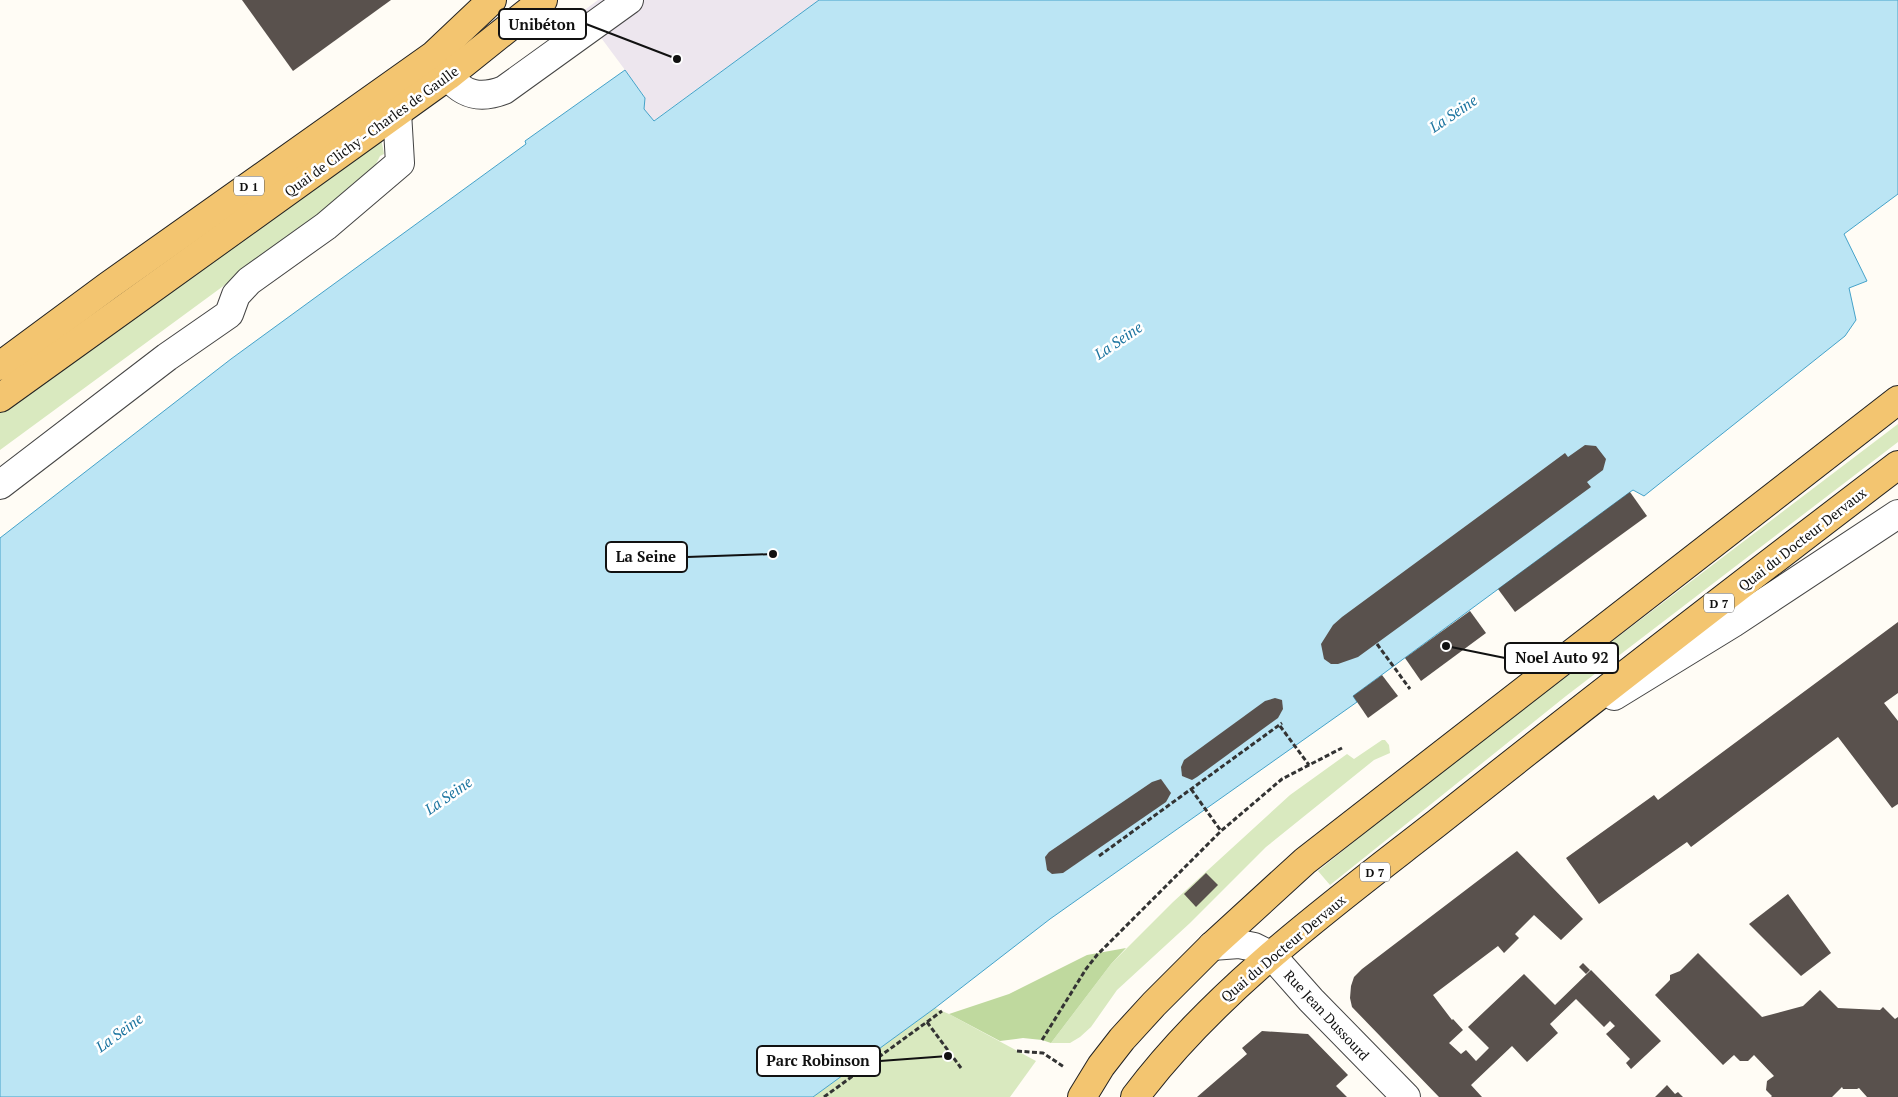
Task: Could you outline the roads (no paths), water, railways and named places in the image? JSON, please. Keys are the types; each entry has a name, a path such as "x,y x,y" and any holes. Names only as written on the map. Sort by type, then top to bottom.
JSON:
{"main road":[{"name":"Quai de Clichy - Charles de Gaulle","path":"0,366 108,286 434,55 492,0"},
{"name":"Quai de Clichy - Charles de Gaulle","path":"0,398 448,76 543,0"},
{"path":"1082,1097 1101,1066 1122,1039 1154,1004 1212,946 1305,861 1894,401"},
{"name":"Quai du Docteur Dervaux","path":"1135,1097 1178,1045 1213,1008 1317,917 1540,740 1898,465"}],"street":[{"path":"448,76 456,87 476,95 490,95 504,90 629,0"},
{"path":"0,485 168,357 229,314 236,295 249,280 326,226 400,163 397,112"},
{"name":"Quai du Docteur Dervaux","path":"1540,740 1733,623 1898,514"},
{"name":"Rue Jean Dussourd","path":"1212,946 1239,944 1254,947 1272,956 1311,1000 1406,1097"}],"water":[{"name":"La Seine","path":"819,0 1898,0 1898,194 1844,234 1867,281 1849,288 1856,320 1845,336 1644,496 1633,490 1630,492 1353,696 1357,702 1050,919 935,1008 813,1097 0,1097 0,538 231,359 526,144 525,141 625,70 645,98 644,109 654,121"}],"place":[{"name":"Unibéton","path":"677,59"},
{"name":"La Seine","path":"773,554"},
{"name":"Noel Auto 92","path":"1446,646"},
{"name":"Parc Robinson","path":"948,1056"}]}
